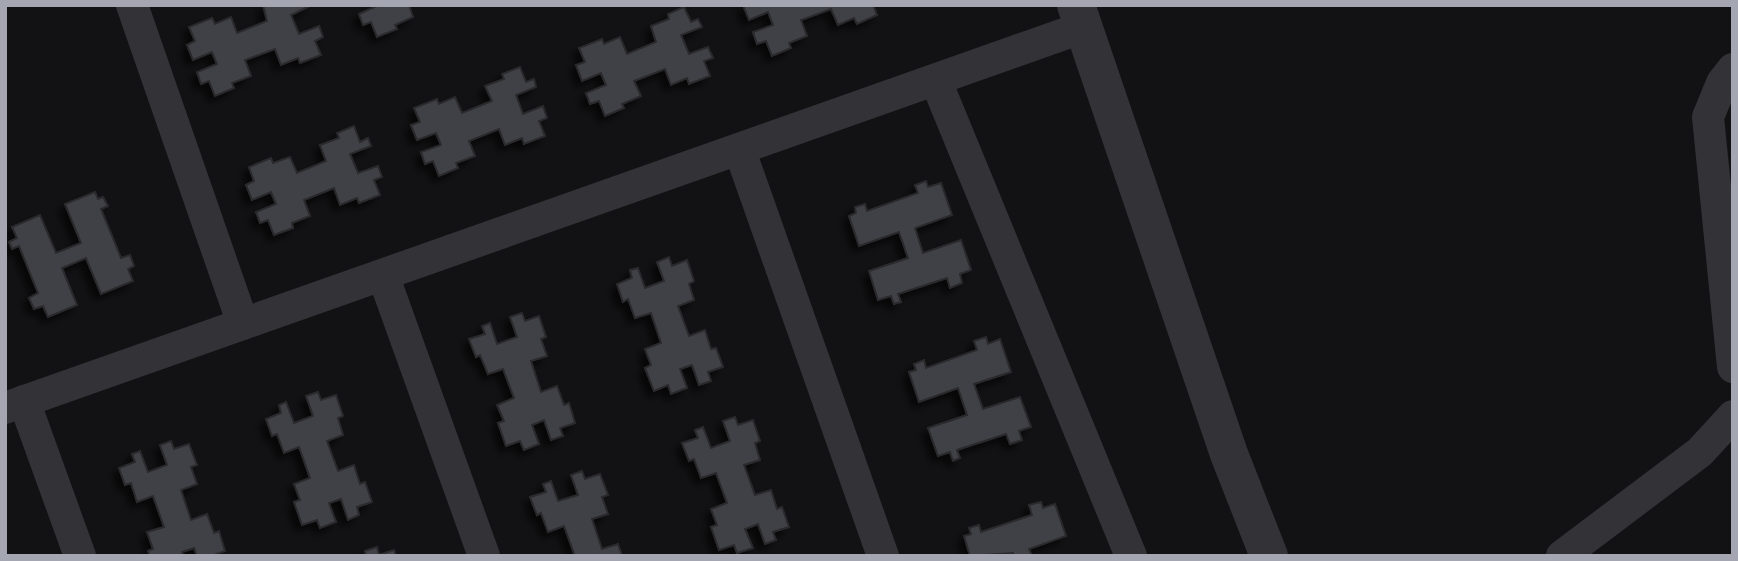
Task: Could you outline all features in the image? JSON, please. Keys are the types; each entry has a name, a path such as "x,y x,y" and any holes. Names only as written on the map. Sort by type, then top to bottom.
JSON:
{"street":[{"path":"132,5 243,324"},
{"path":"79,556 15,405 936,81 1080,16 1229,454 1269,556"},
{"path":"1733,69 1722,83 1708,117 1733,367"},
{"path":"936,81 1131,556"},
{"path":"740,151 883,556"},
{"path":"383,275 484,556"},
{"path":"1562,556 1700,452 1733,416"}],"building":[{"path":"263,5 312,5 291,15 299,34 319,26 323,37 315,41 321,55 300,63 298,58 281,65 275,49 245,60 251,76 232,83 234,88 215,96 209,81 201,84 197,72 217,64 212,52 193,60 187,45 195,41 189,27 212,18 215,24 231,17 237,33 267,21"},
{"path":"379,5 409,5 413,17 395,25 397,29 377,37 371,22 363,25 359,14"},
{"path":"743,5 873,5 877,15 857,24 854,18 838,25 831,9 801,20 807,36 789,43 791,48 772,56 766,41 757,44 753,32 773,25 768,12 749,20"},
{"path":"684,7 691,22 698,19 702,27 681,35 689,54 708,47 713,58 704,61 710,76 689,84 687,78 671,85 665,69 634,81 641,96 622,104 624,108 605,116 599,101 590,104 586,93 606,85 601,73 582,81 576,65 585,62 579,48 602,39 604,44 620,37 627,54 656,42 651,26 669,19 668,14"},
{"path":"520,67 526,82 534,79 536,87 516,95 523,114 543,106 547,118 539,121 545,136 524,144 522,138 505,145 499,129 469,141 475,156 456,163 458,168 439,176 433,161 425,164 421,152 441,145 436,133 417,140 411,125 420,122 414,108 437,99 439,104 455,97 462,113 492,101 485,86 504,79 502,74"},
{"path":"354,126 360,142 368,138 371,146 350,154 358,173 378,166 382,177 374,180 380,195 359,203 357,198 340,205 334,188 304,200 310,216 292,223 293,228 274,235 268,220 260,223 256,212 276,204 271,192 252,200 246,185 254,181 249,167 271,158 273,163 290,157 297,173 326,161 320,145 339,138 337,133"},
{"path":"926,181 928,187 941,183 952,215 915,228 923,253 961,240 971,270 960,274 962,283 950,288 947,278 898,294 901,302 894,304 891,296 878,300 869,271 908,258 899,232 859,246 849,216 856,213 855,207 865,204 867,211 918,193 915,185"},
{"path":"95,192 98,199 103,197 108,206 101,209 121,258 130,255 134,266 128,269 133,281 101,294 86,258 62,268 77,305 48,317 43,306 34,309 29,298 38,293 19,246 12,249 9,242 17,238 12,227 40,215 56,253 81,243 65,204"},
{"path":"669,257 672,266 687,260 694,281 689,284 694,300 678,306 689,336 705,330 711,349 716,348 723,367 708,372 711,381 699,385 692,365 680,369 687,388 671,394 668,385 654,391 645,368 651,365 645,349 661,343 651,313 635,318 628,299 623,302 617,284 632,278 630,270 638,268 645,288 664,281 657,262"},
{"path":"522,313 525,321 539,316 546,337 541,339 547,356 531,361 541,392 557,386 564,405 569,403 575,423 560,428 563,436 551,440 544,420 532,425 539,444 524,450 520,441 506,446 498,423 504,421 497,405 514,398 503,369 488,374 480,355 476,357 469,339 485,334 482,326 490,323 497,344 517,337 510,317"},
{"path":"986,337 988,344 1000,339 1011,372 974,384 983,409 1020,397 1031,427 1019,431 1022,440 1010,444 1006,434 957,450 960,458 953,461 950,452 938,456 928,428 967,415 958,388 919,402 909,372 916,370 914,364 924,360 926,368 977,350 974,341"},
{"path":"318,392 321,400 336,395 343,416 338,418 343,435 327,441 338,471 354,465 360,484 365,482 372,502 357,507 359,515 348,520 341,499 329,503 336,522 320,528 317,520 302,525 294,502 300,500 294,484 310,478 299,447 284,453 277,434 272,436 266,419 281,413 279,405 286,402 294,423 313,416 306,396"},
{"path":"735,417 738,425 753,420 760,441 755,443 760,460 744,465 755,495 771,490 777,509 782,507 789,527 773,532 776,540 765,544 758,524 745,529 753,548 737,553 734,545 719,550 711,527 717,525 711,509 727,503 716,473 701,478 694,459 689,461 682,443 698,438 695,430 703,427 711,448 730,441 723,421"},
{"path":"171,441 174,449 189,444 197,465 191,467 197,484 181,490 191,520 207,514 214,533 219,531 225,551 211,556 197,556 194,548 182,552 183,556 150,556 148,551 153,549 147,532 164,527 153,496 137,502 131,483 125,485 119,468 135,462 132,454 140,451 148,472 167,465 160,445"},
{"path":"582,471 585,479 600,474 608,495 602,497 608,514 592,519 602,549 618,544 622,556 575,556 564,526 548,532 541,513 537,515 530,497 546,492 543,484 551,481 558,501 578,495 571,475"},
{"path":"1041,502 1043,508 1055,504 1066,536 1029,549 1032,556 1014,556 1013,553 970,556 964,536 971,534 969,528 979,525 981,532 1032,515 1029,505"},
{"path":"377,547 379,555 394,550 396,556 366,556 365,551"}]}
